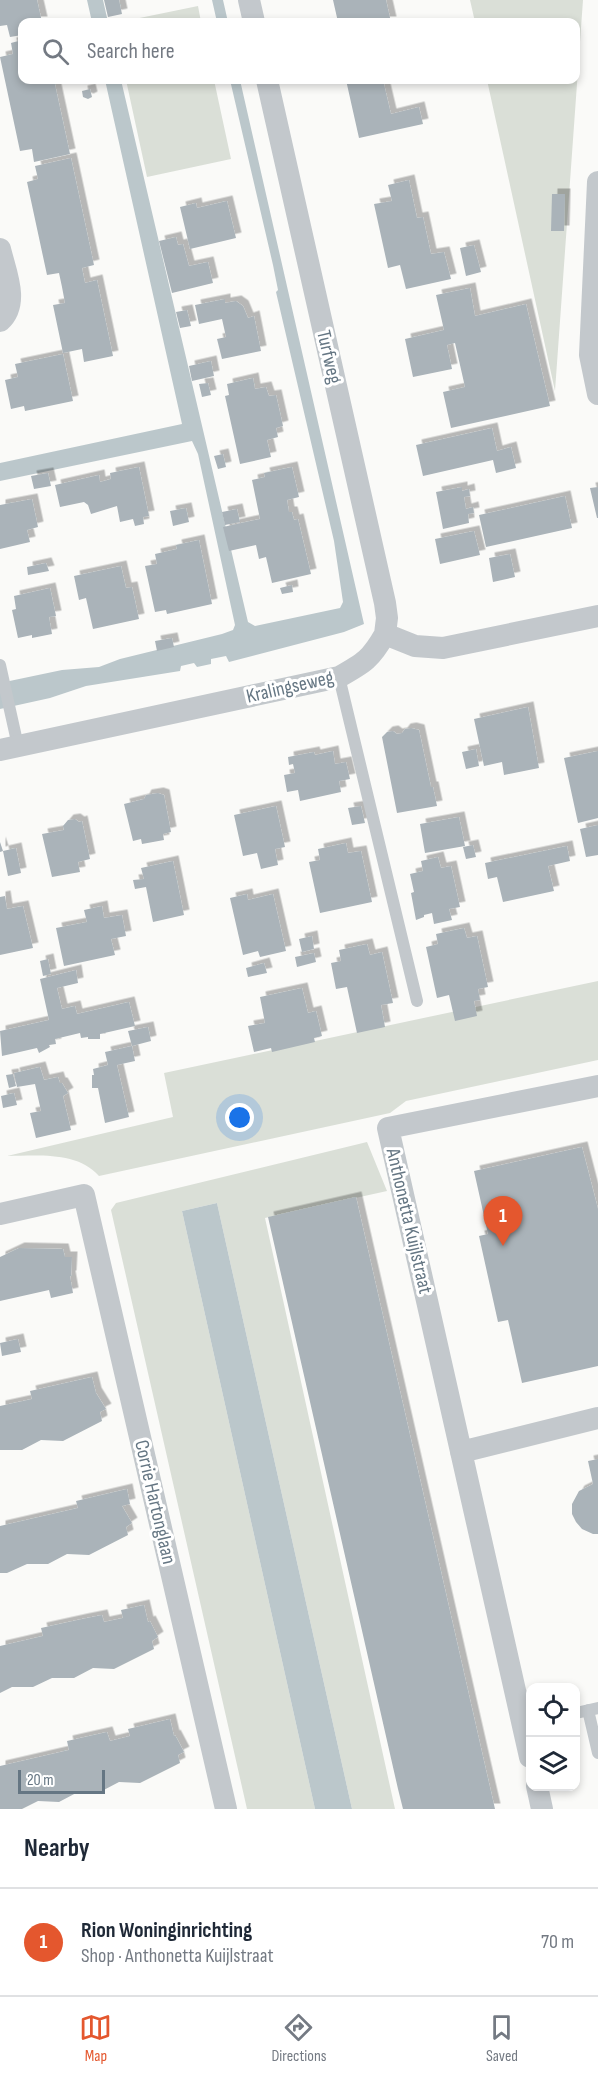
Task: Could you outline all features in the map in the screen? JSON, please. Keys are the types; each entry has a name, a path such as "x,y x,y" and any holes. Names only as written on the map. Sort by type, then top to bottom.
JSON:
{"street":[{"path":"249,0 253,18"},
{"name":"Turfweg","path":"268,84 385,603 387,618 385,634"},
{"path":"598,182 590,355 598,394"},
{"path":"0,249 11,299 3,319"},
{"path":"385,634 415,646 443,648 598,616"},
{"name":"Kralingseweg","path":"9,748 339,677 374,654 385,634"},
{"name":"Anthonetta Kuijlstraat","path":"526,1719 460,1452 388,1128 598,1086"},
{"name":"Corrie Hartonglaan","path":"0,1215 84,1195 226,1809"},
{"path":"460,1452 598,1418"},
{"path":"538,1791 543,1809"}],"lane":[{"path":"0,665 10,714 9,748"},
{"path":"339,677 417,1001"},
{"path":"587,1710 598,1753"}],"shaded area":[{"path":"87,0 103,0 107,18 91,18"},
{"path":"212,0 223,0 227,18 216,18"},
{"path":"470,0 583,0 580,42 580,18 474,18"},
{"path":"198,6 200,18 140,18"},
{"path":"106,84 122,84 248,622 255,626 340,608 343,602 334,541 231,84 241,84 364,624 344,632 229,662 226,656 211,659 211,664 197,667 194,663 181,666 180,671 86,686 50,698 0,709 0,683 62,670 99,667 120,659 233,630 235,625 198,454 192,441 0,481 0,463 182,424"},
{"path":"127,84 215,84 231,159 147,177"},
{"path":"488,84 577,84 555,391"},
{"path":"598,981 598,1060 406,1101 390,1113 99,1176 80,1162 68,1159 7,1156 173,1117 164,1073"},
{"path":"367,1142 387,1191 265,1218 395,1809 352,1809 217,1203 182,1211 315,1809 247,1809 111,1210 116,1203"},
{"path":"217,1203 352,1809 315,1809 182,1211"}],"building":[{"path":"0,0 37,0 41,18 18,18 18,36 10,37 7,25 0,26"},
{"path":"104,0 119,0 122,14 108,17"},
{"path":"333,0 386,0 390,18 337,18"},
{"path":"18,41 18,84 55,84 70,154 34,162 32,149 20,151 0,57 13,54 11,43"},
{"path":"347,84 384,84 391,114 419,107 423,124 359,138"},
{"path":"90,89 92,97 88,99 83,97 82,91"},
{"path":"71,158 94,265 82,268 85,283 97,280 113,356 84,362 82,349 63,353 53,305 65,303 62,287 59,273 47,275 27,182 38,179 35,166"},
{"path":"409,180 417,218 423,217 431,254 444,252 451,279 406,289 400,265 388,268 374,204 392,201 388,185"},
{"path":"552,194 565,194 564,231 551,231"},
{"path":"227,201 236,238 190,249 180,207 196,203 197,208"},
{"path":"176,237 178,245 183,244 189,266 208,262 213,283 172,293 159,241"},
{"path":"474,245 481,272 466,276 460,248"},
{"path":"470,288 475,316 526,304 550,406 451,428 443,392 465,387 455,343 447,345 452,369 413,377 405,339 444,330 436,295"},
{"path":"225,299 225,303 236,301 243,306 248,318 254,316 261,351 222,359 217,339 226,337 222,319 199,324 195,305"},
{"path":"187,310 191,326 180,328 176,312"},
{"path":"63,354 73,401 25,411 24,406 11,409 5,380 18,377 15,364"},
{"path":"211,361 214,376 192,381 189,366"},
{"path":"253,378 255,389 266,387 269,396 276,395 283,426 276,428 278,437 267,440 271,457 240,464 225,396 229,395 227,384"},
{"path":"208,383 211,395 202,397 199,384"},
{"path":"492,428 497,451 511,447 516,468 496,473 493,460 423,476 416,445"},
{"path":"223,454 226,467 218,469 214,456"},
{"path":"139,467 149,516 143,517 144,524 135,526 133,519 120,522 117,506 91,514 88,505 84,502 60,507 55,485 99,475 100,482 111,479 110,473"},
{"path":"292,467 299,497 287,500 289,512 292,512 294,520 298,519 311,574 272,583 266,557 259,559 256,545 229,551 223,527 260,519 252,480 265,477 264,473"},
{"path":"48,473 51,486 34,489 31,476"},
{"path":"462,487 462,491 469,489 470,496 464,497 466,509 473,507 474,513 468,514 469,523 443,529 436,492"},
{"path":"598,487 598,518 597,518 590,488"},
{"path":"565,496 572,528 486,547 479,515"},
{"path":"32,499 38,527 27,530 30,542 0,549 0,505"},
{"path":"186,508 189,522 173,526 170,511"},
{"path":"237,509 240,522 225,525 222,512"},
{"path":"474,531 480,555 440,564 435,539"},
{"path":"199,540 212,604 167,614 166,610 155,612 145,566 157,564 155,554 177,549 176,545"},
{"path":"510,554 515,577 493,582 489,558"},
{"path":"46,563 49,571 28,575 27,567"},
{"path":"121,566 126,588 132,587 139,619 93,629 86,598 79,600 74,576"},
{"path":"292,585 293,592 282,594 280,588"},
{"path":"50,588 56,616 49,617 52,634 18,638 12,610 16,609 14,596"},
{"path":"172,638 174,647 157,651 155,641"},
{"path":"528,707 539,768 504,775 502,762 484,766 474,719"},
{"path":"411,728 419,730 437,806 397,813 382,737 387,732 393,731 397,734"},
{"path":"476,749 479,766 466,769 462,752"},
{"path":"333,751 335,764 346,762 350,779 339,781 341,792 300,801 298,790 287,792 284,775 295,773 293,764 289,765 288,757"},
{"path":"598,751 598,818 578,823 564,758"},
{"path":"158,793 164,795 171,832 163,834 164,840 142,844 141,839 133,841 124,804"},
{"path":"276,806 285,847 275,849 278,865 261,869 257,853 243,856 234,815"},
{"path":"361,806 365,823 352,825 348,808"},
{"path":"459,817 465,846 425,853 420,824"},
{"path":"68,820 82,821 90,859 78,862 80,872 52,877 42,834 64,830 63,826"},
{"path":"598,825 598,855 586,857 580,829"},
{"path":"346,843 348,853 361,851 372,902 320,913 309,862 320,860 318,849"},
{"path":"473,845 476,857 466,859 463,847"},
{"path":"567,846 570,861 548,866 554,891 503,902 497,877 488,879 485,863"},
{"path":"16,848 21,873 8,876 3,851"},
{"path":"438,857 441,868 451,866 460,907 449,909 452,920 434,924 432,913 416,920 410,874 423,871 421,861"},
{"path":"173,861 184,915 153,922 146,887 135,889 133,880 144,879 141,868"},
{"path":"247,894 248,900 273,894 286,951 260,957 258,951 243,955 230,898"},
{"path":"5,896 7,909 23,906 33,948 0,955 0,897"},
{"path":"102,906 104,918 122,915 126,936 111,939 115,955 64,966 56,928 87,922 84,910"},
{"path":"464,928 467,938 477,936 488,987 478,989 480,1000 474,1001 477,1016 455,1021 449,995 437,998 426,947 438,944 436,934"},
{"path":"312,936 314,949 302,952 299,939"},
{"path":"367,944 370,955 382,952 393,1003 381,1005 385,1027 357,1033 347,987 336,989 331,963 341,961 339,950"},
{"path":"314,953 316,962 297,967 295,957"},
{"path":"48,959 51,974 43,976 40,961"},
{"path":"264,963 267,973 248,977 246,968"},
{"path":"76,970 78,983 57,988 62,1009 75,1006 77,1014 129,1002 135,1026 100,1034 100,1039 81,1038 80,1033 55,1039 56,1044 49,1045 50,1047 39,1053 37,1048 2,1056 0,1031 49,1020 40,979"},
{"path":"302,988 308,1013 316,1011 322,1036 314,1038 315,1042 272,1052 271,1048 254,1052 248,1026 265,1023 260,997"},
{"path":"148,1027 151,1041 132,1046 128,1031"},
{"path":"132,1046 135,1061 117,1065 129,1117 105,1123 98,1088 92,1088 93,1069 108,1065 105,1052"},
{"path":"40,1067 44,1080 58,1077 68,1093 63,1096 71,1130 36,1138 30,1113 41,1111 35,1084 17,1087 14,1073"},
{"path":"13,1074 16,1086 9,1088 6,1075"},
{"path":"14,1093 17,1105 3,1108 1,1096"},
{"path":"582,1147 598,1209 598,1366 522,1383 508,1320 498,1322 479,1236 488,1234 474,1171"},
{"path":"356,1197 495,1809 403,1809 268,1217"},
{"path":"19,1248 63,1249 65,1257 72,1257 70,1276 73,1293 51,1298 49,1290 0,1301 0,1257"},
{"path":"18,1339 21,1352 2,1356 0,1343"},
{"path":"92,1377 96,1393 106,1409 100,1412 102,1421 63,1441 41,1440 22,1450 0,1450 0,1406 32,1399 30,1391"},
{"path":"598,1459 598,1534 593,1534 582,1529 576,1522 572,1514 572,1504 579,1491 593,1484 588,1461"},
{"path":"127,1489 130,1504 122,1506 132,1523 126,1527 128,1535 89,1555 67,1554 48,1564 27,1564 7,1573 0,1573 0,1526 78,1508 76,1501"},
{"path":"144,1605 148,1622 150,1621 158,1637 152,1641 154,1649 114,1669 93,1668 74,1678 52,1678 33,1687 12,1687 0,1693 0,1646 43,1636 41,1628 102,1615 104,1622 123,1618 121,1610"},
{"path":"170,1719 174,1736 184,1752 178,1755 180,1763 140,1783 119,1782 100,1792 78,1792 59,1802 38,1801 22,1809 0,1809 0,1766 69,1750 67,1741 107,1732 110,1741 130,1736 128,1729"}],"place":[{"name":"Rion Woninginrichting","path":"503,1246"}]}
